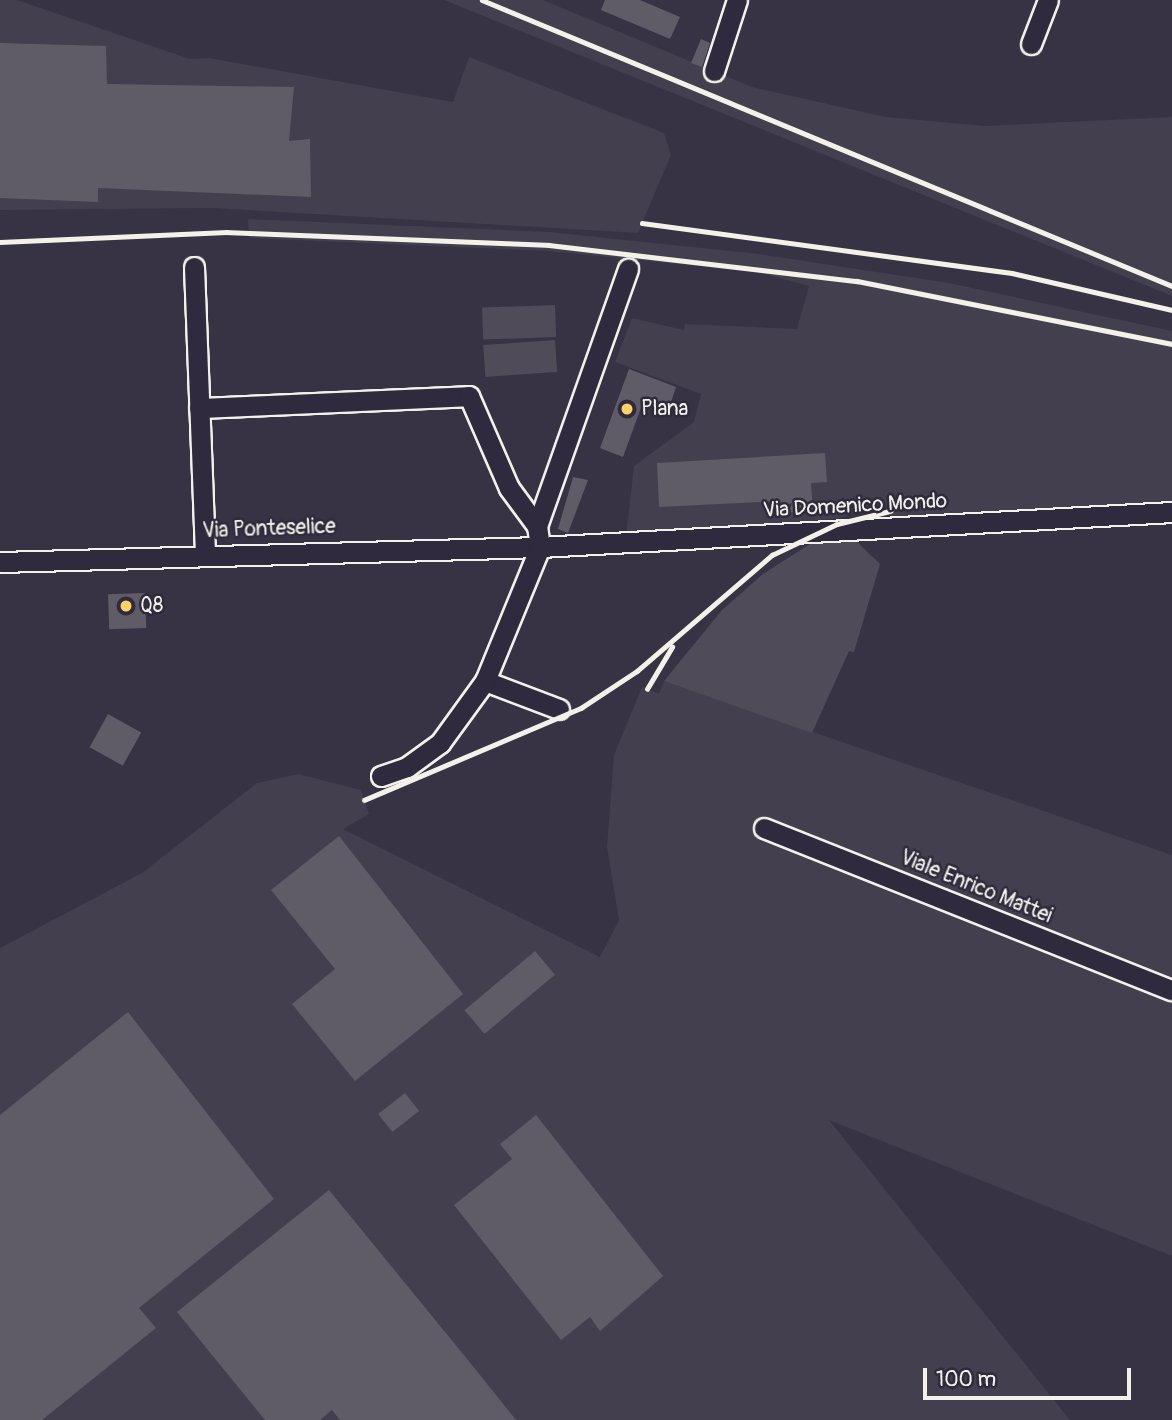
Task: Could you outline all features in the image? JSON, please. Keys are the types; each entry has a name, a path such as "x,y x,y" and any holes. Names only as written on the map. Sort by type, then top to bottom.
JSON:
{"street":[{"path":"714,71 737,0"},
{"path":"1031,44 1048,0"},
{"path":"194,267 205,554"},
{"path":"381,776 407,767 440,743 485,681 540,547 537,526 628,269"},
{"path":"200,408 470,396 509,488 537,526"},
{"name":"Via Domenico Mondo","path":"540,547 1172,512"},
{"name":"Via Ponteselice","path":"0,562 205,554 540,547"},
{"path":"485,681 559,709"},
{"name":"Viale Enrico Mattei","path":"764,828 1172,990"}],"shaded area":[{"path":"0,0 17,0 190,59 209,58 453,102 469,57 664,133 671,155 638,233 212,208 0,210"},
{"path":"444,0 543,0 752,87 886,117 985,126 1172,117 1172,296"},
{"path":"248,219 549,232 759,254 949,283 1172,331 1172,501 891,518 888,505 834,519 626,536 634,466 694,422 701,394 615,362 632,318 684,330 685,324 797,329 809,286 757,272 550,251 249,238"},
{"path":"555,305 556,337 483,340 482,308"},
{"path":"555,340 557,372 485,377 483,345"},
{"path":"853,538 880,564 854,652 849,651 812,733 664,681 722,610 763,574 813,542"},
{"path":"664,681 1172,855 1172,1256 829,1120 1070,1420 0,1420 0,948 142,873 257,783 298,774 361,790 369,814 343,829 600,957 619,920 607,847 614,755 642,687 659,694"}],"building":[{"path":"605,0 640,0 680,17 670,39 601,10"},
{"path":"701,39 710,43 702,67 691,63"},
{"path":"0,43 106,46 107,84 294,87 289,141 310,139 311,197 98,188 98,202 0,198"},
{"name":"Plana","path":"629,369 676,387 667,414 642,405 623,457 600,448"},
{"path":"825,453 827,482 811,483 813,511 780,513 779,501 659,507 657,463"},
{"path":"573,477 588,480 568,533 558,529"},
{"path":"145,593 146,628 109,629 108,594"},
{"path":"108,714 141,732 123,766 90,747"},
{"path":"339,836 463,994 355,1081 292,1004 335,969 271,890"},
{"path":"535,951 555,975 484,1034 465,1010"},
{"path":"128,1012 274,1199 139,1308 156,1328 42,1420 0,1420 0,1115"},
{"path":"405,1093 419,1111 392,1132 378,1114"},
{"path":"536,1115 663,1276 600,1331 590,1317 561,1340 454,1205 512,1159 500,1144"},
{"path":"329,1190 516,1420 340,1420 332,1410 320,1420 265,1420 177,1312"}],"railway":[{"path":"482,0 1172,286"},
{"path":"642,223 1012,273 1172,310"},
{"path":"0,242 227,232 549,245 857,281 1172,344"},
{"path":"364,800 581,708 637,671 772,555 837,524 890,511"},
{"path":"647,689 672,647"}],"place":[{"name":"Plana","path":"627,409"},
{"name":"Q8","path":"126,606"}]}
